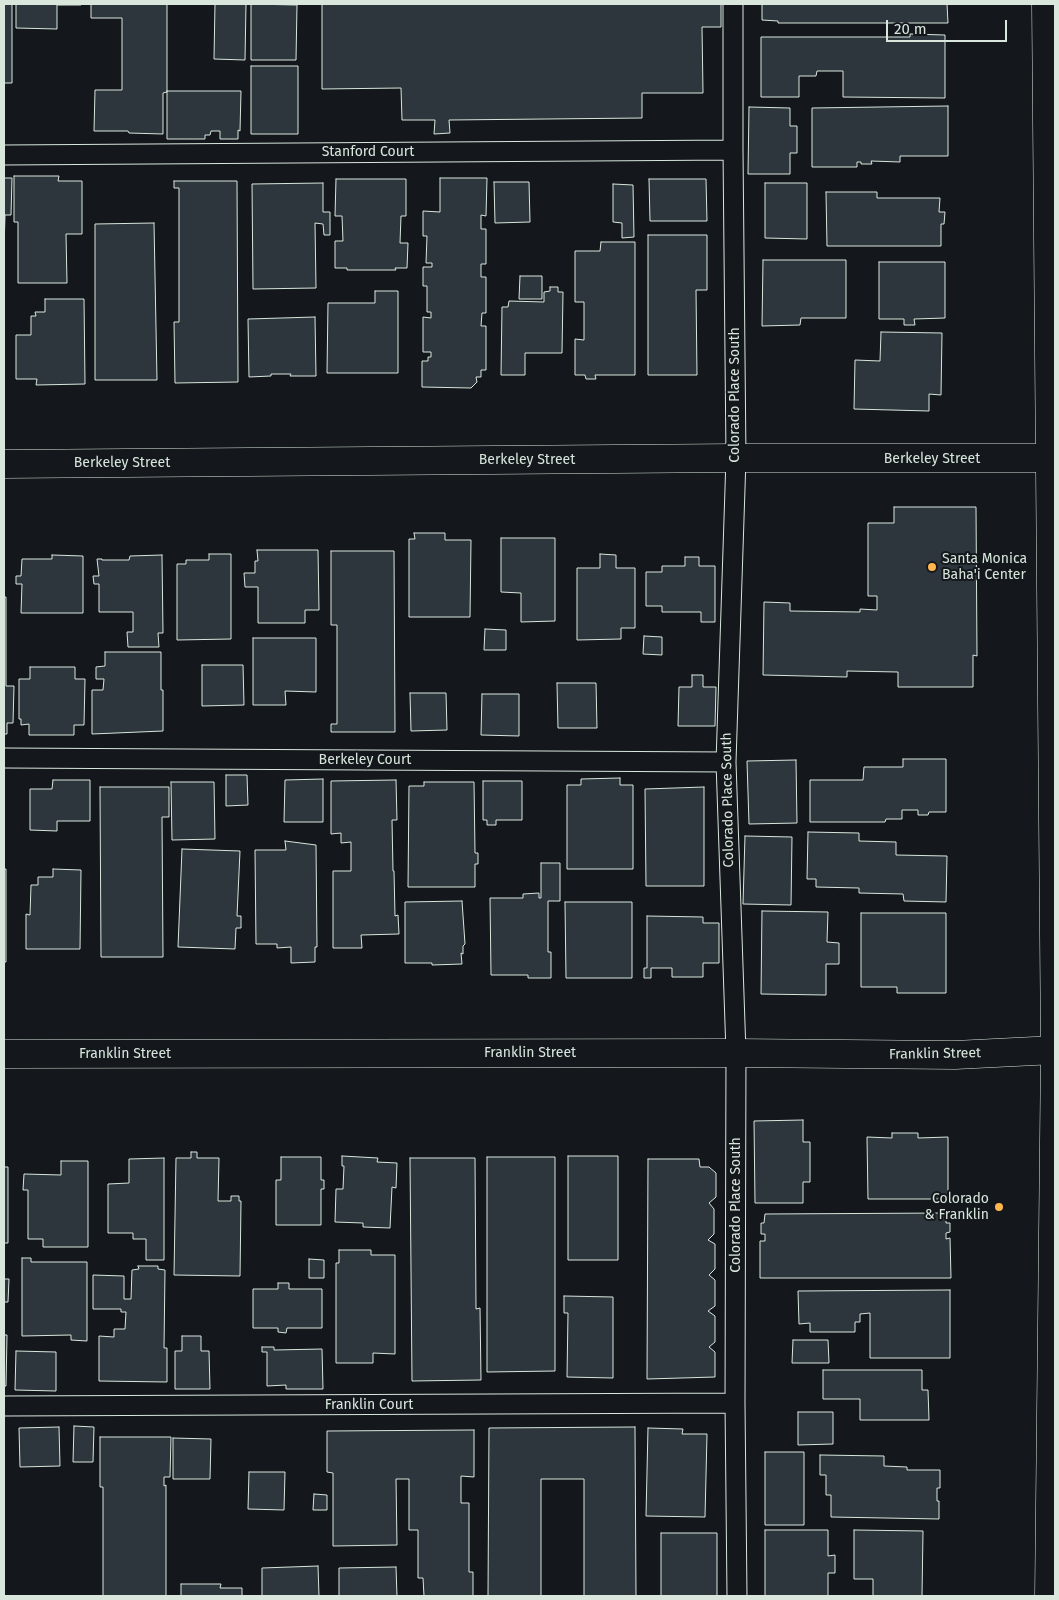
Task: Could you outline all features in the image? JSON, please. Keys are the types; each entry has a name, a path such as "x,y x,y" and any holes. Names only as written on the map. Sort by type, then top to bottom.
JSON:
{"street":[{"path":"1046,4 1052,315 1050,458 1055,1050 1050,1596"},
{"name":"Berkeley Street","path":"4,464 736,458 1050,458"},
{"name":"Franklin Street","path":"4,1054 736,1053 955,1055 1055,1050"}],"lane":[{"name":"Colorado Place South","path":"733,4 736,458 726,762 736,1053 735,1403 737,1596"},
{"name":"Stanford Court","path":"4,155 733,150"},
{"name":"Berkeley Court","path":"4,758 726,762"},
{"name":"Franklin Court","path":"4,1406 735,1403"}],"building":[{"path":"4,4 12,4 12,83 4,83"},
{"path":"16,4 81,5 57,5 57,29 16,28"},
{"path":"91,4 167,4 167,92 163,93 163,134 94,131 95,90 122,90 122,18 91,18"},
{"path":"215,4 246,4 245,60 214,59"},
{"path":"251,4 297,5 296,60 251,60"},
{"path":"322,4 721,4 721,27 702,27 703,93 642,93 642,118 449,120 450,133 434,134 435,120 402,120 401,88 322,89"},
{"path":"762,4 947,4 948,23 778,23 778,21 762,20"},
{"path":"910,34 945,35 945,98 843,97 843,71 817,71 816,76 799,76 799,97 761,97 761,37 910,37"},
{"path":"251,66 298,66 298,134 251,134"},
{"path":"167,91 241,91 238,139 220,139 220,131 211,131 210,135 205,135 205,139 167,139"},
{"path":"948,106 948,156 900,156 900,162 871,161 872,164 857,162 857,167 812,167 812,108"},
{"path":"749,107 790,108 790,126 797,126 797,153 790,153 790,174 748,174"},
{"path":"14,176 59,176 58,181 82,181 82,234 66,234 67,283 18,283 18,222 14,222"},
{"path":"4,178 12,178 11,215 5,215 4,250"},
{"path":"440,178 487,178 486,216 481,215 481,229 486,229 486,264 481,264 481,277 486,277 486,313 482,313 481,326 486,326 486,370 481,370 481,377 476,377 477,382 471,388 422,387 422,361 428,361 428,357 431,357 431,352 423,352 423,317 431,318 431,312 427,312 427,286 423,286 423,267 432,267 432,263 426,263 427,236 423,236 423,211 440,212"},
{"path":"336,179 406,179 406,216 401,216 400,243 408,243 407,268 395,268 396,270 347,270 347,268 335,268 335,241 343,241 342,216 335,216"},
{"path":"649,179 706,179 707,221 650,221"},
{"path":"174,181 237,181 238,382 175,383 174,322 179,322 179,188 174,188"},
{"path":"494,182 529,182 530,222 495,223"},
{"path":"323,183 323,212 330,212 330,235 324,235 323,224 315,223 316,288 253,289 252,184"},
{"path":"765,183 807,183 807,239 765,238"},
{"path":"613,184 633,185 634,237 622,238 622,223 613,222"},
{"path":"826,192 877,192 877,198 940,198 939,212 945,212 944,224 941,224 941,246 827,246"},
{"path":"154,223 157,380 95,380 95,224"},
{"path":"648,235 707,235 707,290 696,290 697,375 648,375"},
{"path":"601,242 635,242 635,375 595,375 596,379 586,379 585,375 575,375 575,339 584,340 584,302 575,302 575,251 600,251"},
{"path":"763,260 846,260 846,318 801,318 800,325 762,326"},
{"path":"879,262 945,262 945,318 914,319 915,325 904,325 904,319 879,319"},
{"path":"520,276 542,276 542,299 519,299"},
{"path":"550,287 558,287 558,292 563,292 562,353 525,353 525,375 501,375 502,307 508,307 509,301 544,302 544,292 550,291"},
{"path":"375,291 398,291 398,373 327,373 328,303 375,303"},
{"path":"45,299 84,299 85,384 36,385 37,379 16,379 16,335 31,335 31,316 36,316 35,312 45,312"},
{"path":"315,317 316,376 271,374 271,376 249,377 248,319"},
{"path":"881,332 942,333 941,395 929,394 929,411 854,409 855,360 880,361"},
{"path":"894,507 976,507 977,656 973,655 973,687 898,687 898,672 847,671 847,677 763,675 764,602 790,603 790,611 860,612 860,609 877,610 877,596 868,596 868,523 894,523"},
{"path":"414,533 445,533 445,540 471,540 470,617 409,617 409,539 415,539"},
{"path":"501,538 555,538 555,621 521,622 521,593 501,592"},
{"path":"257,550 318,550 319,610 305,610 305,623 258,623 258,587 245,587 244,573 255,573 255,561 258,561"},
{"path":"331,551 394,551 395,732 331,732 331,724 337,724 337,625 331,625"},
{"path":"209,554 231,554 231,639 177,640 177,564 186,564 186,560 209,560"},
{"path":"600,554 616,555 616,568 635,568 635,628 621,628 621,639 577,640 577,568 600,568"},
{"path":"52,555 83,556 83,613 21,613 22,584 16,584 16,576 21,576 22,559 52,559"},
{"path":"162,555 163,633 158,633 159,647 128,647 127,632 133,632 133,612 99,612 99,584 94,584 93,576 99,576 97,559 129,560 130,556"},
{"path":"685,557 699,557 699,566 715,566 715,622 701,622 701,612 662,612 662,606 646,606 646,572 662,572 662,566 685,566"},
{"path":"4,597 6,597 6,686 14,686 13,723 7,723 7,734 4,734"},
{"path":"485,629 506,630 506,650 484,650"},
{"path":"644,636 662,637 662,655 643,654"},
{"path":"253,638 316,638 316,692 285,691 286,705 253,705"},
{"path":"105,652 161,652 163,731 92,734 92,690 103,690 104,679 96,679 96,667 105,666"},
{"path":"202,665 243,665 244,705 202,706"},
{"path":"30,667 75,667 75,679 85,679 84,725 74,725 74,735 29,735 29,724 21,725 21,719 19,719 19,679 30,679"},
{"path":"692,675 703,675 703,687 716,687 715,726 678,726 679,687 692,687"},
{"path":"557,683 596,683 597,728 558,728"},
{"path":"410,693 446,693 447,730 411,731"},
{"path":"482,694 519,694 519,736 481,735"},
{"path":"903,759 946,759 946,812 929,812 928,815 918,815 918,810 902,810 902,819 886,819 885,822 810,822 810,780 863,780 864,767 903,767"},
{"path":"796,760 797,823 749,824 747,761"},
{"path":"226,775 247,775 248,805 226,806"},
{"path":"620,778 620,785 633,785 633,869 567,869 567,785 581,785 581,779"},
{"path":"323,779 323,822 284,822 285,780"},
{"path":"53,780 90,780 90,821 57,821 57,831 30,830 30,789 52,789"},
{"path":"396,780 397,820 392,820 395,916 398,915 399,934 361,935 362,948 333,948 333,871 351,871 351,842 341,843 341,833 331,834 331,781"},
{"path":"483,781 522,781 522,820 496,820 496,825 487,825 487,820 483,820"},
{"path":"171,782 214,782 215,839 172,840"},
{"path":"424,782 474,782 475,853 478,853 478,864 475,864 475,887 408,887 409,786 424,786"},
{"path":"100,787 169,787 169,817 162,817 163,957 101,957"},
{"path":"704,787 704,886 646,886 645,789"},
{"path":"808,832 859,833 859,841 896,842 896,855 947,856 946,902 904,901 903,894 859,893 859,888 816,887 816,879 807,879"},
{"path":"745,836 792,837 791,905 743,904"},
{"path":"285,841 316,845 317,947 315,947 315,962 291,963 291,947 277,948 277,944 256,944 255,850 286,850"},
{"path":"182,849 240,851 237,916 241,916 241,928 236,928 235,949 178,947"},
{"path":"541,863 560,863 560,901 548,901 548,952 551,952 551,978 528,978 528,975 491,975 490,898 523,898 523,894 539,893 539,898 541,898"},
{"path":"4,869 6,869 6,962 4,962"},
{"path":"53,869 81,870 80,949 26,949 26,914 30,915 31,885 38,885 38,877 53,877"},
{"path":"462,901 465,944 463,946 463,954 461,953 462,964 432,965 432,963 405,963 405,902"},
{"path":"565,902 632,902 632,978 566,978"},
{"path":"762,911 828,912 827,942 839,943 839,964 826,964 826,995 761,994"},
{"path":"861,913 946,913 946,993 897,993 897,987 861,987"},
{"path":"647,916 703,917 703,923 719,923 719,963 703,963 703,977 672,977 672,968 651,968 651,978 644,978 644,968 647,968"},
{"path":"803,1120 803,1142 810,1142 810,1182 803,1182 803,1203 755,1203 754,1121"},
{"path":"892,1133 918,1133 918,1138 948,1137 948,1199 868,1199 867,1137 892,1138"},
{"path":"191,1152 197,1152 197,1158 219,1158 218,1201 231,1201 231,1196 239,1196 239,1201 241,1201 240,1276 174,1275 176,1158 191,1158"},
{"path":"342,1156 378,1158 377,1162 397,1163 396,1188 392,1187 390,1228 363,1227 363,1223 335,1222 336,1189 343,1189 344,1166 342,1166"},
{"path":"568,1156 618,1156 618,1260 568,1260"},
{"path":"281,1157 321,1157 321,1180 324,1180 324,1189 321,1189 321,1225 276,1225 276,1180 281,1180"},
{"path":"487,1157 555,1157 555,1371 487,1372"},
{"path":"164,1158 164,1260 146,1260 146,1239 133,1239 133,1233 108,1233 108,1184 129,1183 129,1159"},
{"path":"410,1158 475,1158 476,1309 480,1308 481,1380 412,1381"},
{"path":"648,1159 699,1159 700,1167 709,1167 716,1173 716,1197 709,1203 714,1209 714,1234 708,1240 715,1244 715,1269 709,1275 715,1280 715,1306 708,1311 715,1316 715,1342 709,1347 715,1352 715,1377 647,1379"},
{"path":"61,1161 88,1161 88,1247 43,1247 43,1239 28,1239 28,1190 23,1190 24,1174 61,1175"},
{"path":"4,1167 8,1167 8,1243 4,1243"},
{"path":"946,1213 946,1223 950,1223 950,1232 946,1233 946,1239 950,1238 951,1278 760,1278 760,1241 765,1241 765,1234 761,1234 761,1223 764,1223 765,1214"},
{"path":"339,1250 371,1250 371,1255 395,1255 395,1354 373,1353 373,1363 336,1363 336,1263 339,1263"},
{"path":"22,1258 31,1258 31,1262 87,1262 87,1341 71,1340 71,1335 22,1336"},
{"path":"309,1259 324,1260 324,1278 309,1278"},
{"path":"138,1266 158,1266 158,1269 165,1270 164,1348 167,1348 167,1382 99,1381 99,1336 114,1337 114,1329 125,1329 126,1312 121,1312 121,1309 93,1309 93,1275 124,1276 124,1299 131,1299 132,1270 139,1269"},
{"path":"4,1279 9,1279 8,1302 4,1302"},
{"path":"278,1283 289,1283 289,1289 322,1289 322,1328 287,1328 286,1333 278,1332 278,1328 253,1328 253,1289 278,1289"},
{"path":"950,1290 950,1358 870,1358 870,1313 860,1314 860,1322 855,1322 855,1332 810,1332 810,1323 799,1324 798,1291"},
{"path":"564,1296 613,1297 613,1378 567,1377 568,1313 564,1313"},
{"path":"4,1335 7,1335 6,1386 4,1386"},
{"path":"182,1336 201,1336 201,1351 209,1351 210,1389 175,1389 175,1351 182,1351"},
{"path":"793,1340 828,1340 829,1363 792,1363"},
{"path":"262,1347 274,1347 274,1350 322,1349 323,1389 286,1389 286,1385 267,1386 267,1352 262,1352"},
{"path":"16,1351 56,1352 56,1391 15,1390"},
{"path":"823,1370 922,1370 922,1390 928,1390 929,1420 860,1420 860,1399 823,1399"},
{"path":"798,1412 833,1412 833,1444 798,1445"},
{"path":"74,1426 94,1427 93,1462 73,1462"},
{"path":"59,1427 60,1466 20,1467 19,1428"},
{"path":"635,1427 636,1596 584,1596 584,1479 541,1479 541,1596 488,1596 489,1428"},
{"path":"648,1428 683,1429 682,1434 707,1434 705,1517 646,1516"},
{"path":"474,1430 474,1477 461,1476 461,1503 469,1503 469,1572 473,1572 473,1596 424,1596 423,1578 418,1578 418,1530 409,1530 409,1479 396,1479 397,1545 333,1546 333,1473 327,1472 327,1431"},
{"path":"100,1437 171,1437 170,1477 164,1477 164,1486 166,1485 166,1596 103,1596 103,1487 100,1487"},
{"path":"173,1438 211,1439 210,1479 173,1479"},
{"path":"765,1452 804,1452 804,1525 765,1525"},
{"path":"820,1455 884,1456 884,1466 907,1467 907,1470 940,1470 940,1488 937,1488 939,1519 831,1517 831,1495 826,1495 826,1475 820,1475"},
{"path":"249,1472 285,1472 284,1510 248,1509"},
{"path":"314,1494 327,1495 327,1510 313,1510"},
{"path":"765,1530 828,1530 828,1556 835,1555 835,1573 828,1573 828,1596 765,1596"},
{"path":"854,1530 923,1531 922,1596 873,1596 873,1579 854,1579"},
{"path":"661,1533 717,1533 717,1596 661,1596"},
{"path":"318,1566 319,1596 262,1596 262,1568"},
{"path":"396,1567 397,1596 339,1596 339,1568"},
{"path":"181,1584 221,1584 220,1588 242,1588 242,1596 181,1596"}],"place":[{"name":"Santa Monica Baha'i Center","path":"932,567"},
{"name":"Colorado & Franklin","path":"999,1207"}]}
